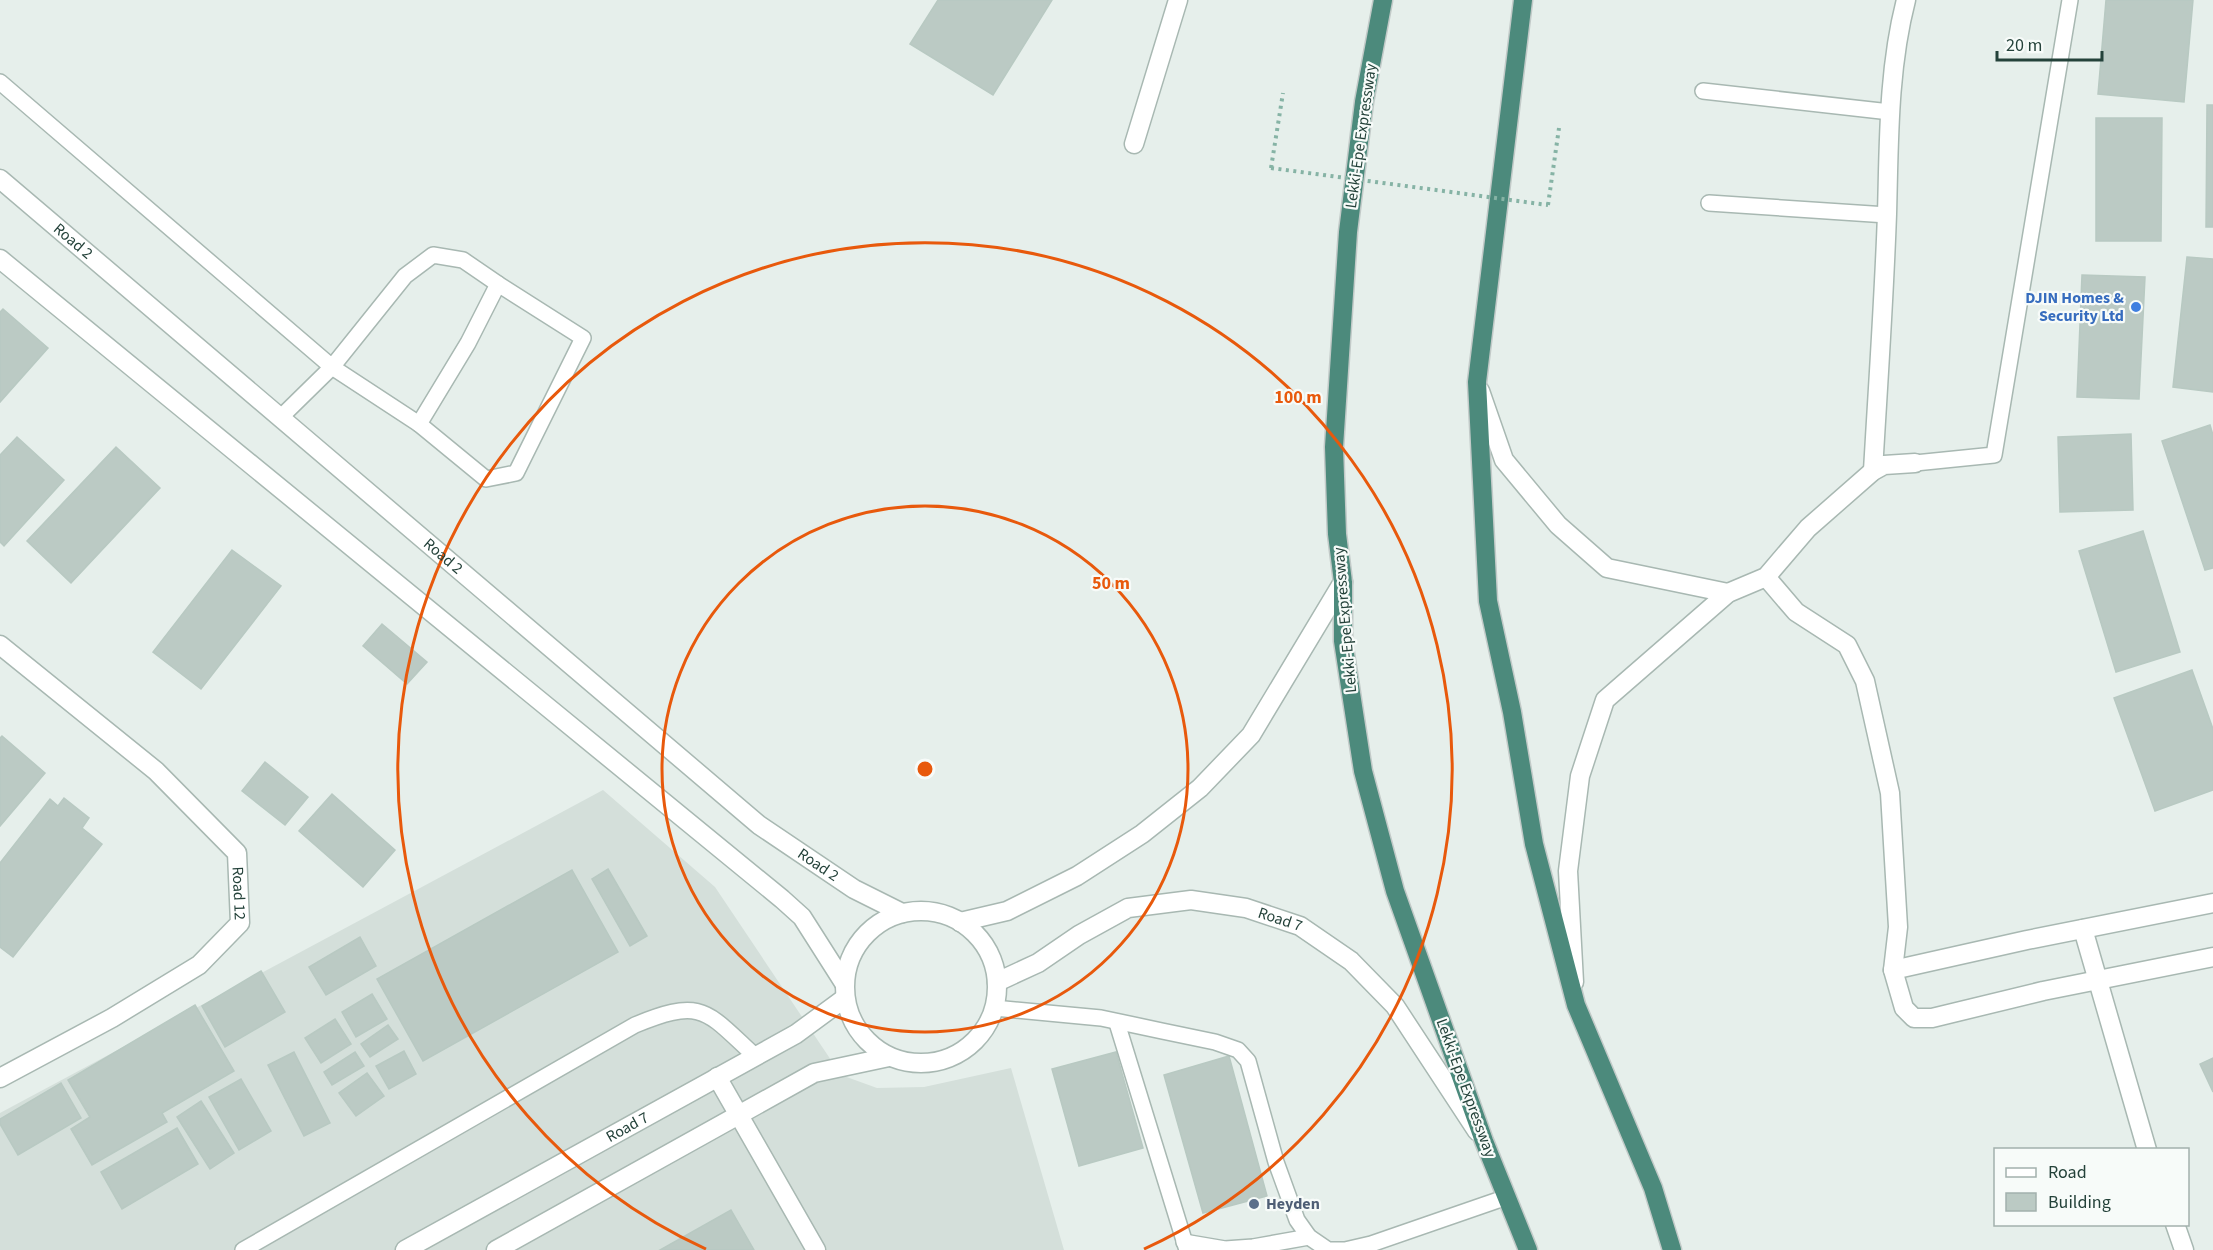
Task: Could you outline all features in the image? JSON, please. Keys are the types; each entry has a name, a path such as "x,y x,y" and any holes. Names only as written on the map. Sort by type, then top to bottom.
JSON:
{"highway":[{"name":"Lekki-Epe Expressway","path":"1383,0 1364,102 1347,244 1334,447 1337,534 1343,582 1344,641 1363,771 1395,891 1484,1141 1528,1250"},
{"path":"1523,0 1477,382 1488,601 1512,712 1534,844 1576,1005 1653,1188 1672,1250"}],"street":[{"path":"1134,144 1178,0"},
{"path":"1873,471 1887,215 1890,112 1900,25 1906,0"},
{"name":"Road 2","path":"0,179 759,825 854,890 902,913"},
{"path":"0,259 782,899 802,917 845,990"},
{"path":"1477,382 1504,460 1558,525 1607,568 1728,593"},
{"path":"1576,1005 1568,872 1580,776 1605,700 1728,593 1766,576 1808,528 1873,471 1884,465 1915,463"},
{"path":"1766,576 1797,612 1847,645 1864,681 1890,793 1898,927 1893,970 1904,1008 1914,1018 1932,1018 2043,992 2213,957"},
{"path":"960,922 1007,911 1077,876 1142,834 1200,788 1251,735 1343,582"},
{"name":"Road 12","path":"0,645 156,771 237,853 240,923 199,965 112,1018 0,1078"},
{"name":"Road 7","path":"997,981 1038,963 1078,935 1128,908 1191,900 1257,911 1300,926 1351,961 1395,1006 1484,1141"},
{"path":"1893,970 2083,928 2213,903"},
{"path":"922,911 942,914 960,922 976,935 991,957 997,981 994,1008 983,1031 965,1050 941,1061 915,1064 890,1057 872,1046 857,1031 848,1013 845,990 850,960 862,939 880,923 902,913 922,911"},
{"path":"2083,928 2147,1148"},
{"name":"Road 7","path":"405,1250 796,1034 845,990"},
{"path":"496,1250 814,1073 890,1057"},
{"path":"717,1077 816,1250"},
{"path":"2176,1226 2184,1250"}],"lane":[{"path":"1915,463 1994,455 2070,0"},
{"path":"0,82 332,367 419,424 486,479 516,473 583,338 463,260 433,255 405,276 332,367 281,417"},
{"path":"1703,91 1890,112"},
{"path":"1709,203 1887,215"},
{"path":"419,424 468,343 498,284"},
{"path":"994,1008 1101,1018 1215,1042 1238,1050 1248,1060 1276,1162 1297,1220 1309,1237 1328,1250 1346,1250 1371,1244 1507,1197"},
{"path":"243,1250 635,1025 654,1017 674,1011 694,1010 707,1013 755,1056"},
{"path":"1118,1023 1186,1246 1225,1249 1253,1247 1309,1237"}],"path":[{"path":"1283,93 1271,168 1548,205 1558,128"}],"shaded area":[{"path":"603,790 715,887 841,1075 877,1088 924,1087 1011,1068 1064,1250 0,1250 0,1113"}],"building":[{"path":"938,0 1052,0 993,95 910,44"},
{"path":"2106,0 2193,0 2184,102 2098,94"},
{"path":"2207,105 2213,105 2213,227 2206,227"},
{"path":"2096,118 2162,118 2161,241 2096,241"},
{"path":"2187,257 2213,259 2213,392 2173,387"},
{"path":"2082,275 2145,277 2139,399 2077,397"},
{"path":"3,309 48,348 0,402 0,312"},
{"path":"2210,425 2213,435 2213,568 2205,570 2162,441"},
{"path":"2131,434 2133,510 2060,512 2058,437"},
{"path":"17,437 64,480 4,546 0,542 0,455"},
{"path":"116,447 160,488 71,583 27,541"},
{"path":"2143,531 2180,652 2116,672 2079,551"},
{"path":"232,550 281,586 201,689 153,652"},
{"path":"382,624 427,662 407,684 363,646"},
{"path":"2192,670 2213,729 2213,790 2155,811 2114,698"},
{"path":"2,736 45,773 0,826 0,738"},
{"path":"265,762 308,797 285,825 242,791"},
{"path":"332,794 395,850 363,887 299,831"},
{"path":"64,798 89,818 82,828 102,844 13,957 0,947 0,863 50,799 58,806"},
{"path":"608,869 647,936 630,946 592,879"},
{"path":"572,870 618,952 423,1061 377,979"},
{"path":"360,937 376,966 326,995 309,967"},
{"path":"261,971 285,1012 225,1047 202,1006"},
{"path":"372,994 387,1019 356,1037 342,1012"},
{"path":"195,1005 234,1071 162,1113 167,1122 92,1165 71,1129 90,1117 68,1080"},
{"path":"335,1019 351,1044 321,1063 305,1038"},
{"path":"388,1025 398,1039 370,1057 361,1044"},
{"path":"404,1051 416,1074 389,1089 376,1066"},
{"path":"294,1052 330,1123 304,1136 268,1065"},
{"path":"355,1052 364,1066 332,1085 324,1072"},
{"path":"1116,1052 1143,1148 1079,1166 1052,1069"},
{"path":"1229,1056 1267,1196 1203,1213 1164,1075"},
{"path":"2213,1058 2213,1092 2200,1064"},
{"path":"367,1073 384,1096 356,1116 339,1093"},
{"path":"241,1079 271,1131 239,1150 209,1097"},
{"path":"61,1083 81,1118 18,1155 0,1124 0,1119"},
{"path":"201,1101 234,1153 210,1169 177,1117"},
{"path":"177,1128 198,1164 122,1209 101,1172"},
{"path":"731,1210 754,1250 660,1250"}],"place":[{"name":"DJIN Homes & Security Ltd","path":"2136,307"},
{"name":"Heyden","path":"1254,1204"}]}
